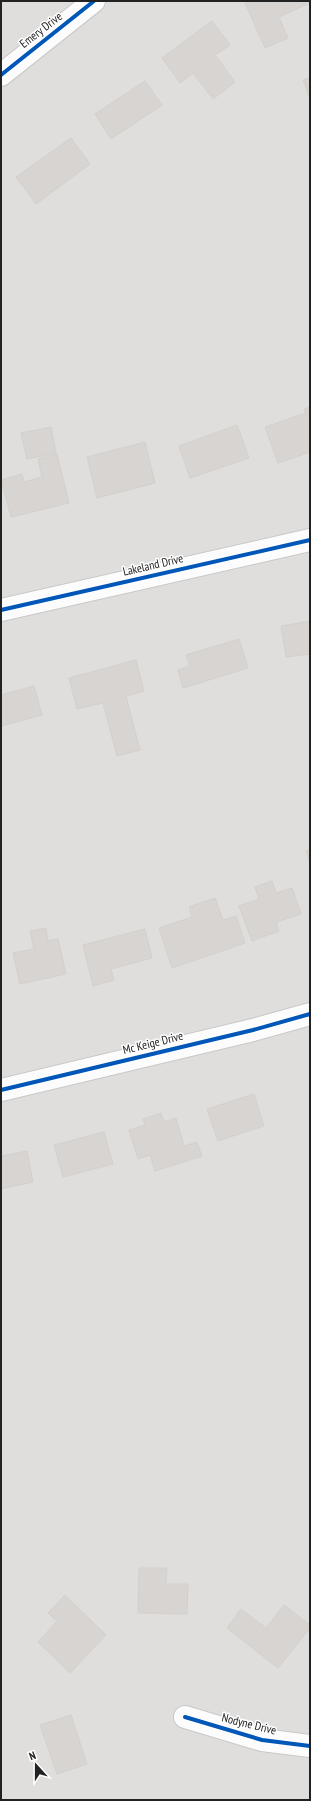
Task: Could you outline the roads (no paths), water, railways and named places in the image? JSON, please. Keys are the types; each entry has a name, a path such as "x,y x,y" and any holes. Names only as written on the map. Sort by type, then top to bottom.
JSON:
{"street":[{"name":"Emery Drive","path":"1,74 94,1"},
{"name":"Lakeland Drive","path":"1,610 310,540"},
{"name":"Mc Keige Drive","path":"1,1090 253,1030 310,1014"},
{"name":"Nodyne Drive","path":"185,1717 262,1740 310,1746"}]}
